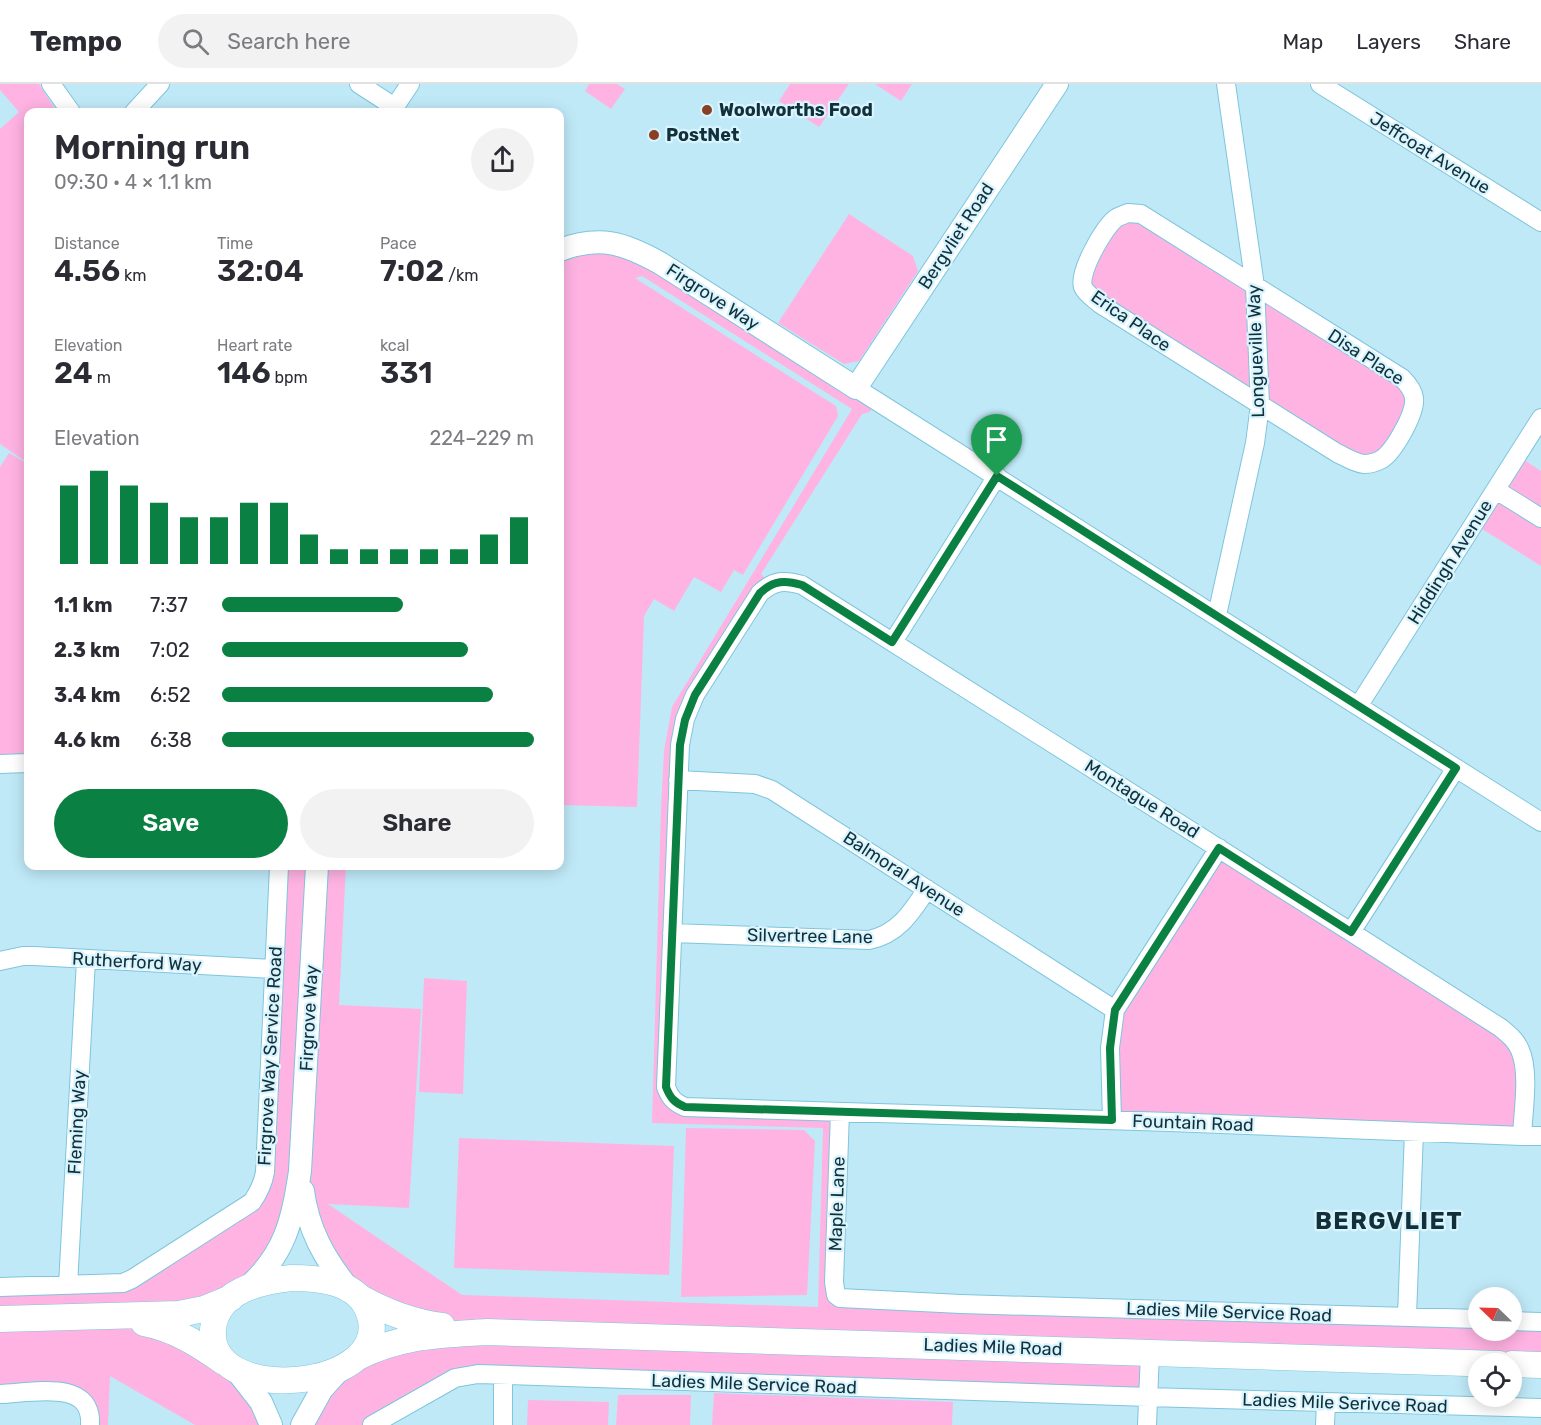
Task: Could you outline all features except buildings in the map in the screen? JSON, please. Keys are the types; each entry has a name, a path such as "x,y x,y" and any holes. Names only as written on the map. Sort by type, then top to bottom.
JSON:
{"main road":[{"path":"0,1319 187,1313 204,1309 262,1283 291,1278 324,1281 355,1293 367,1308 372,1327 366,1347 350,1363 318,1377 289,1380 261,1377 231,1367 189,1338 175,1332 102,1316"},
{"path":"231,1367 216,1350 213,1331 218,1313 239,1293"},
{"name":"Ladies Mile Road","path":"355,1293 386,1312 405,1319 487,1332"},
{"name":"Ladies Mile Road","path":"350,1363 379,1347 401,1340 420,1336 487,1332 1468,1363"},
{"path":"1522,1364 1541,1365"}],"street":[{"path":"51,84 68,108"},
{"path":"138,108 160,84"},
{"path":"359,84 393,106 410,84"},
{"name":"Bergvliet Road","path":"856,388 1057,84"},
{"name":"Longueville Way","path":"1217,615 1256,443 1260,405 1255,286 1226,84"},
{"name":"Jeffcoat Avenue","path":"1320,84 1342,90 1541,222"},
{"name":"Erica Place","path":"1255,286 1141,214 1128,213 1115,219 1087,261 1082,275 1083,286 1100,304 1260,405"},
{"name":"Firgrove Way","path":"564,249 600,241 632,248 660,263 856,388"},
{"name":"Disa Place","path":"1255,286 1402,378 1410,386 1414,396 1410,418 1392,448 1384,458 1365,464 1337,453 1260,405"},
{"path":"856,388 1541,822"},
{"name":"Hiddingh Avenue","path":"1359,705 1541,418"},
{"path":"892,642 997,476"},
{"path":"1496,490 1541,518"},
{"name":"Montague Road","path":"678,780 680,745 685,720 695,695 760,593 770,583 786,580 802,585 1501,1028 1513,1038 1521,1051 1524,1066 1522,1136"},
{"path":"0,764 24,763"},
{"path":"1351,932 1456,768"},
{"path":"672,933 678,780"},
{"name":"Balmoral Avenue","path":"678,780 755,784 772,790 1115,1010"},
{"path":"1112,1120 1110,1048 1115,1010 1219,848"},
{"name":"Firgrove Way Service Road","path":"68,1285 123,1283 132,1279 252,1202 263,1184 266,1172 279,870"},
{"name":"Firgrove Way","path":"239,1293 267,1268 286,1237 294,1213 300,1171 317,870"},
{"name":"Silvertree Lane","path":"672,933 869,940 882,937 895,930 927,889"},
{"name":"Fountain Road","path":"672,933 666,1087 676,1103 685,1107 1541,1136"},
{"name":"Rutherford Way","path":"0,961 23,956 274,969"},
{"name":"Fleming Way","path":"68,1285 86,960"},
{"name":"Maple Lane","path":"836,1295 834,1282 840,1112"},
{"path":"1407,1316 1414,1132"},
{"name":"Firgrove Way","path":"300,1171 305,1203 314,1235 323,1254 355,1293"},
{"path":"0,1287 68,1285"},
{"name":"Ladies Mile Service Road","path":"836,1295 847,1299 961,1304 1468,1319"},
{"path":"1522,1321 1541,1322"},
{"path":"1147,1425 1150,1353"},
{"path":"302,1425 321,1389 350,1363"},
{"path":"231,1367 261,1402 272,1425"},
{"name":"Ladies Mile Service Road","path":"372,1425 455,1378 478,1374 1148,1397"},
{"path":"503,1376 503,1425"},
{"path":"0,1394 72,1393 86,1403 90,1411 90,1425"},
{"name":"Ladies Mile Serivce Road","path":"1148,1397 1541,1408"},
{"path":"1325,1425 1326,1402"}],"shaded area":[{"path":"0,84 39,84 54,108 24,108 24,460 0,444 0,129 19,112 0,90"},
{"path":"589,84 617,84 625,89 611,109 585,91"},
{"path":"790,84 849,84 819,127 779,101"},
{"path":"875,84 912,84 901,101"},
{"path":"1128,213 1409,386 1401,434 1365,464 1090,295 1087,261"},
{"path":"849,214 913,256 918,271 859,361 844,364 778,323"},
{"path":"610,242 875,400 870,412 862,414 761,574 770,583 685,719 666,1087 676,1103 840,1112 836,1295 1468,1319 1468,1341 1522,1341 1522,1321 1541,1322 1541,1365 1522,1364 1522,1353 1468,1353 1468,1363 1151,1353 1148,1397 478,1374 372,1425 302,1425 322,1389 420,1337 361,1298 307,1215 267,1268 170,1314 271,1425 195,1425 110,1376 108,1425 90,1425 86,1403 0,1394 0,1287 114,1284 258,1194 279,870 346,870 339,1005 421,1009 409,1208 328,1204 462,1295 818,1307 823,1128 652,1123 661,808 664,751 672,707 852,409 642,276 635,278 836,406 838,416 743,575 734,570 721,592 694,577 674,611 654,599 644,616 637,807 564,805 564,249"},
{"path":"9,453 24,462 24,763 0,764 0,467"},
{"path":"1517,455 1541,471 1541,566 1474,524"},
{"path":"1219,848 1513,1038 1522,1136 1112,1120 1112,1027"},
{"path":"424,978 467,981 463,1094 419,1092"},
{"path":"686,1128 804,1130 815,1141 807,1295 681,1297"},
{"path":"459,1138 674,1146 669,1275 454,1268"},
{"path":"714,1393 953,1402 952,1425 712,1425"},
{"path":"618,1395 691,1395 690,1425 616,1425"},
{"path":"528,1400 609,1402 608,1425 527,1425"}],"place":[{"name":"Woolworths Food","path":"707,110"},
{"name":"PostNet","path":"654,135"}],"district":[{"name":"BERGVLIET","path":"1389,1221"}],"route":[{"path":"997,476 1456,768 1351,932 1219,848 1115,1010 1110,1048 1112,1120 685,1107 676,1103 666,1087 680,745 685,720 695,695 760,593 770,583 786,580 802,585 892,642 997,476"}]}
